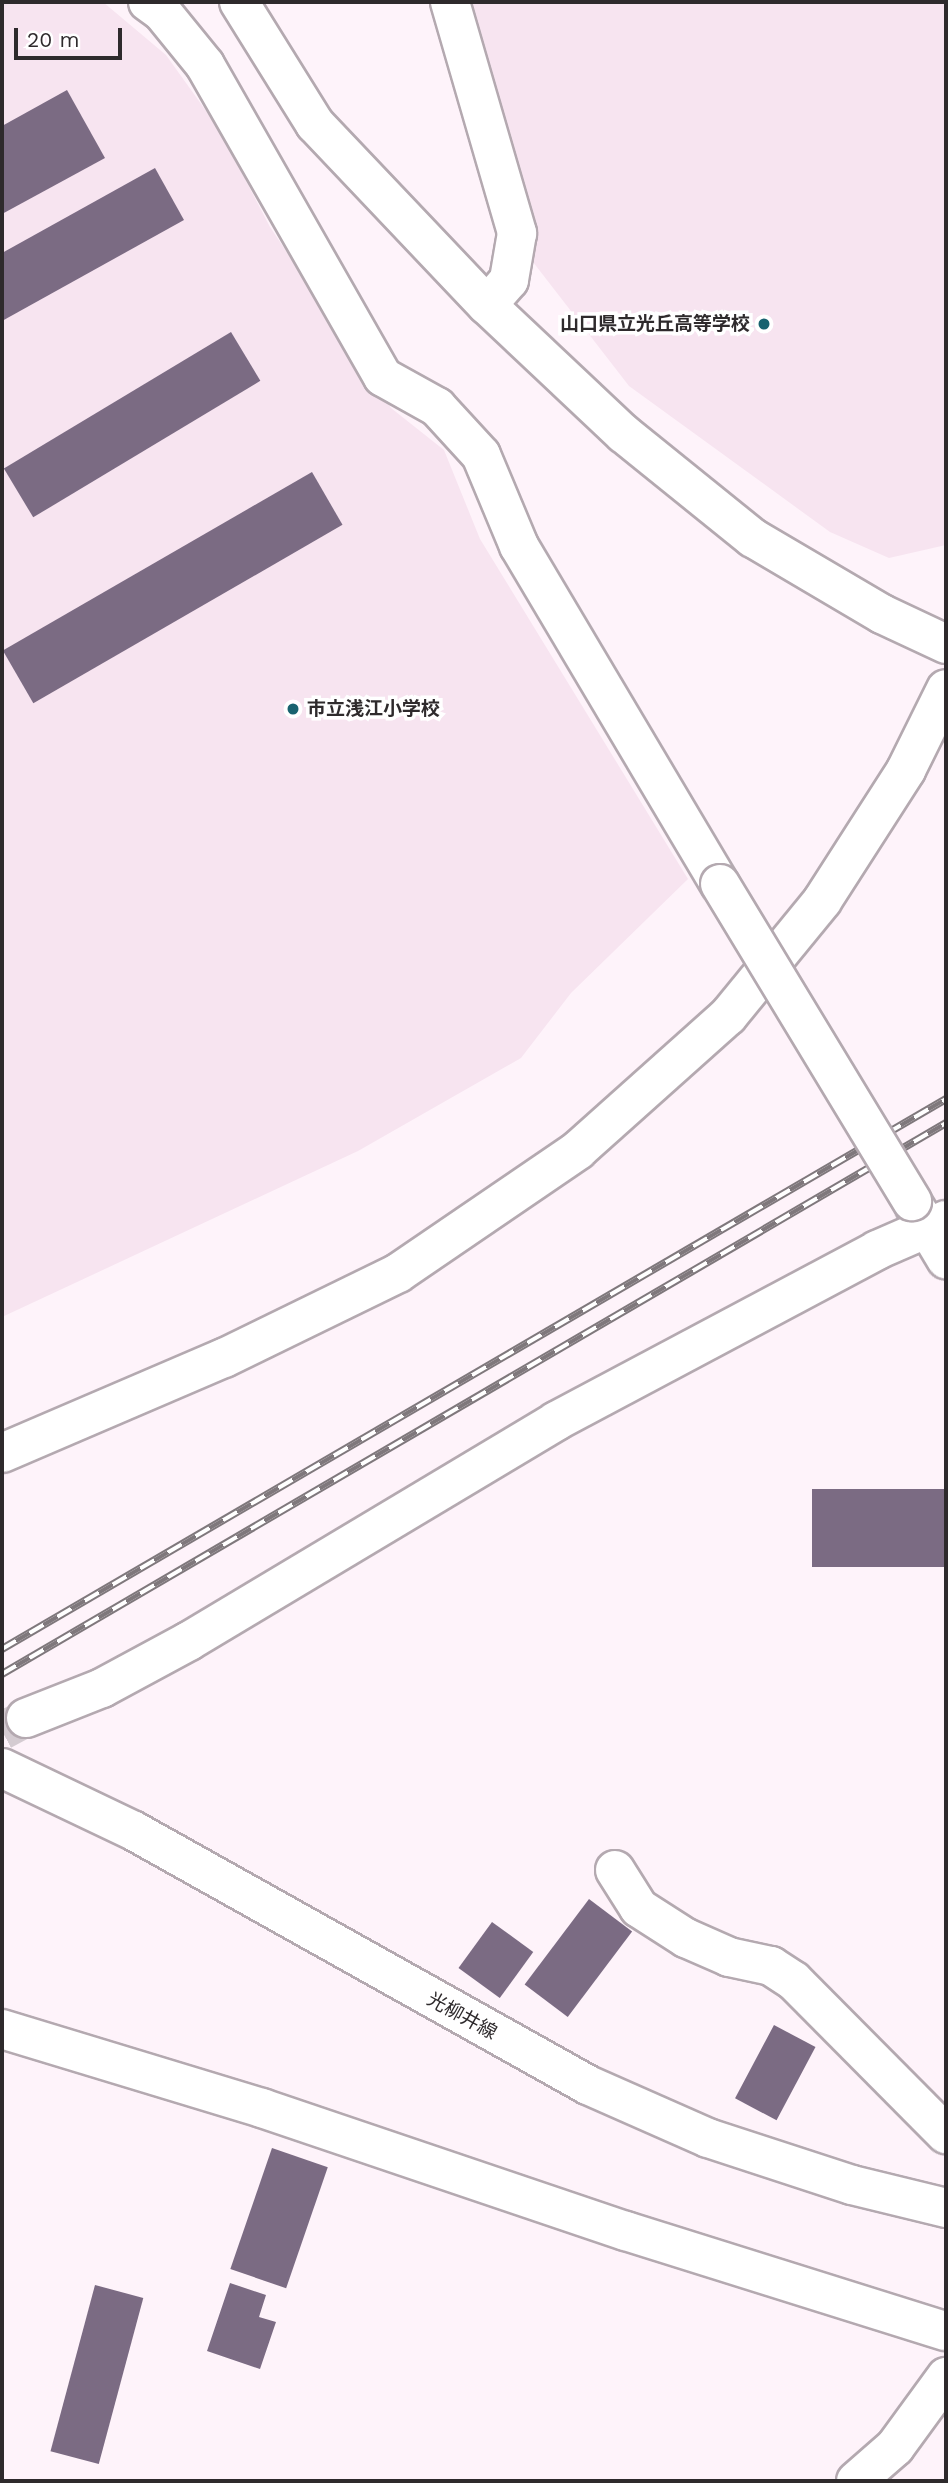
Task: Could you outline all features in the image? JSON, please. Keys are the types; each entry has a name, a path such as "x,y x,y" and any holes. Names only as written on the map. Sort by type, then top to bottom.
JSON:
{"street":[{"path":"26,1718 102,1688 178,1647 556,1421 877,1250 933,1227 720,884 519,546 481,455 437,407 383,377 205,65 162,12 148,2"},
{"path":"239,2 315,124 487,305 624,434 753,538 882,614 946,644"},
{"path":"450,2 517,233 509,280 487,305"},
{"path":"2,1452 224,1359 398,1273 578,1150 728,1016 822,901 906,770 946,689"},
{"name":"光柳井線","path":"2,1768 134,1831 588,2085 708,2138 852,2185 946,2207"},
{"path":"615,1870 639,1908 685,1938 729,1956 771,1966 794,1981 946,2134"},
{"path":"2,2029 262,2108 626,2231 946,2332"},
{"path":"856,2481 895,2448 946,2377"}],"shaded area":[{"name":"市立浅江小学校","path":"2,2 103,2 166,55 219,129 270,227 391,408 444,450 480,539 688,879 571,993 521,1058 358,1151 2,1317"},
{"name":"山口県立光丘高等学校","path":"466,2 946,2 946,545 889,558 830,532 629,386 533,262 531,233"}],"building":[{"path":"67,90 105,158 2,214 2,126"},
{"path":"155,168 184,220 2,321 2,253"},
{"path":"231,332 260,381 33,517 4,468"},
{"path":"312,472 342,525 33,703 3,650"},
{"path":"812,1489 946,1489 946,1567 812,1567"},
{"path":"589,1899 632,1931 568,2017 525,1984"},
{"path":"492,1922 533,1952 500,1998 458,1968"},
{"path":"774,2025 815,2047 777,2120 735,2098"},
{"path":"272,2148 328,2167 286,2288 230,2269"},
{"path":"230,2283 266,2295 259,2317 276,2322 260,2369 207,2351"},
{"path":"95,2285 143,2298 99,2464 50,2451"}],"tunnel":[{"path":"2,1731 26,1718"}],"railway":[{"path":"2,1649 946,1099"},
{"path":"2,1674 946,1123"}],"place":[{"name":"山口県立光丘高等学校","path":"764,324"},
{"name":"市立浅江小学校","path":"293,709"}]}
